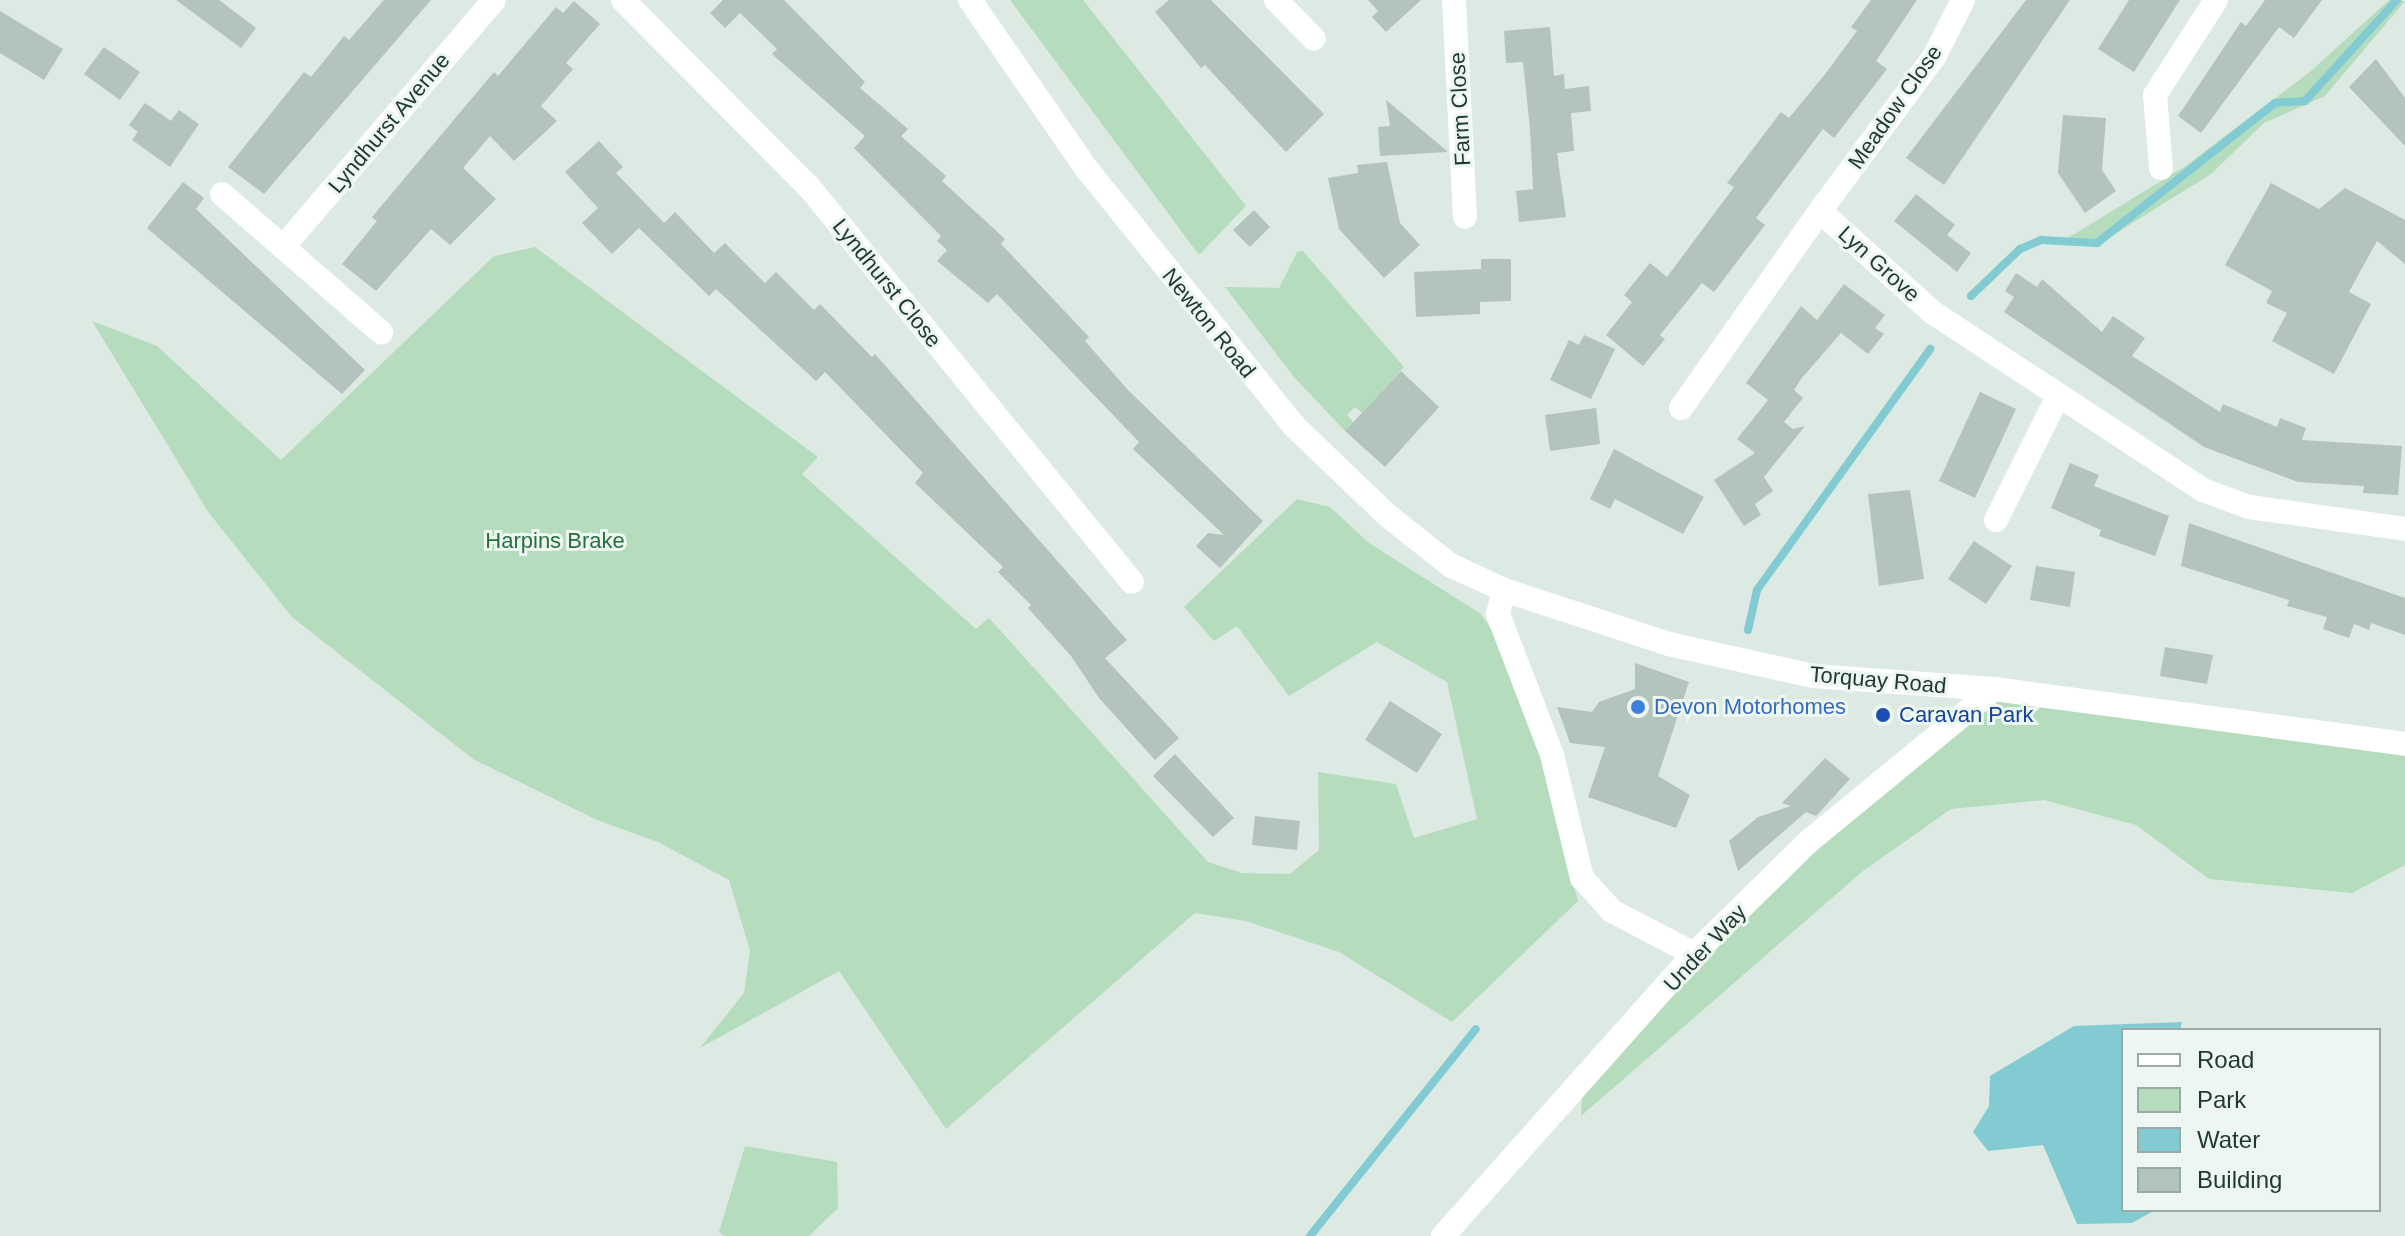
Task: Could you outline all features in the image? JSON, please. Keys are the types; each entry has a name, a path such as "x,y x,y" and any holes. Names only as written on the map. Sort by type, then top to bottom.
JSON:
{"street":[{"name":"Lyndhurst Avenue","path":"284,246 494,0"},
{"name":"Lyndhurst Close","path":"623,0 809,187 1132,582"},
{"name":"Newton Road","path":"970,0 1086,168 1294,426 1414,538 1450,565 1504,590"},
{"path":"1276,0 1314,39"},
{"name":"Farm Close","path":"1454,0 1465,217"},
{"name":"Meadow Close","path":"1820,211 1934,57 1963,0"},
{"path":"2161,168 2155,95 2216,0"},
{"path":"222,194 381,332"},
{"name":"Lyn Grove","path":"1681,408 1820,211 1932,312 2203,490 2249,507 2405,529"},
{"path":"1996,520 2058,396"},
{"path":"1504,590 1498,614 1552,755 1582,878 1612,911 1694,954"},
{"name":"Torquay Road","path":"1504,590 1669,644 1813,676 1994,689 2405,744"},
{"name":"Under Way","path":"1443,1236 1694,954 1808,842 1994,689"}],"green space":[{"path":"1010,0 1083,0 1246,206 1199,255"},
{"path":"2389,0 2405,1 2325,96 2264,123 2211,174 2094,247 2068,238 2184,167 2311,71"},
{"name":"Harpins Brake","path":"535,247 818,457 802,474 976,629 989,618 1208,862 1242,873 1290,874 1319,850 1318,772 1396,784 1414,838 1477,819 1447,682 1377,642 1289,696 1237,626 1214,641 1184,607 1297,499 1330,507 1369,543 1481,614 1500,643 1541,757 1578,901 1452,1022 1339,952 1246,921 1195,913 946,1129 839,971 700,1048 744,993 750,951 729,880 658,842 597,820 473,759 292,617 209,513 92,321 157,346 281,460 494,256"},
{"path":"1303,251 1404,367 1362,413 1355,407 1347,415 1353,422 1345,431 1294,377 1225,287 1279,288 1297,252"},
{"path":"1994,689 2405,744 2405,865 2352,893 2209,879 2136,825 2044,800 1951,809 1863,871 1581,1116 1583,1079 1694,954"},
{"path":"745,1146 837,1162 838,1208 809,1236 724,1236 719,1232"}],"water":[{"path":"2182,1022 2180,1028 2121,1028 2121,1212 2151,1212 2132,1223 2077,1224 2043,1145 1988,1151 1973,1132 1989,1106 1990,1076 2074,1026"}],"building":[{"path":"176,0 219,0 256,28 241,48"},
{"path":"384,0 431,0 264,194 228,167 304,72 311,77 344,36 349,40"},
{"path":"723,0 784,0 865,82 860,88 908,129 901,136 946,176 942,181 1005,239 1001,244 1089,337 1085,341 1128,390 1263,521 1220,568 1196,546 1208,533 1224,535 1133,449 1139,442 997,294 988,303 937,261 947,250 937,241 941,236 854,148 865,136 772,54 777,49 740,13 725,28 710,13"},
{"path":"1169,0 1211,0 1324,114 1286,152 1205,65 1201,68 1155,12"},
{"path":"1368,0 1421,0 1386,32 1372,17 1378,11"},
{"path":"1871,0 1917,0 1876,61 1887,69 1834,138 1823,129 1756,218 1765,225 1714,292 1702,283 1660,335 1665,339 1643,366 1606,335 1632,302 1624,295 1650,263 1667,277 1734,187 1727,183 1781,112 1789,118 1826,73 1857,31 1851,27"},
{"path":"2026,0 2070,0 1944,185 1906,158"},
{"path":"2129,0 2180,0 2134,72 2098,49"},
{"path":"2265,0 2322,0 2294,38 2279,27 2201,133 2178,116 2241,22 2246,26"},
{"path":"574,1 600,24 566,63 573,69 541,106 557,121 514,161 490,136 463,168 496,199 450,245 431,229 376,291 342,264 377,221 372,217 494,72 498,76 556,7 563,13"},
{"path":"0,11 63,49 44,80 0,53"},
{"path":"1550,27 1554,76 1564,74 1565,89 1589,86 1591,111 1571,113 1574,151 1557,153 1566,217 1519,222 1516,191 1533,189 1530,129 1523,62 1506,63 1504,31"},
{"path":"104,47 140,72 120,100 84,74"},
{"path":"2376,59 2405,98 2405,146 2349,87"},
{"path":"1386,100 1447,152 1380,156 1378,127 1390,126"},
{"path":"145,103 171,121 179,110 199,124 170,167 132,140 138,132 129,125"},
{"path":"2063,115 2106,118 2102,170 2116,191 2085,213 2058,173"},
{"path":"599,141 623,167 616,173 664,223 675,212 714,253 725,243 765,283 776,272 814,310 820,304 872,357 875,354 1127,640 1105,658 1179,738 1155,760 1099,698 1071,656 1028,608 1031,605 998,572 1003,567 915,483 923,473 825,372 816,381 716,289 709,296 639,228 612,254 582,223 598,208 565,172"},
{"path":"1387,162 1400,223 1420,245 1384,278 1339,229 1328,178 1358,173 1357,165"},
{"path":"183,182 204,198 196,209 365,370 342,394 147,228"},
{"path":"2271,183 2319,209 2345,188 2405,220 2405,264 2377,241 2349,292 2371,304 2334,374 2272,341 2287,313 2266,303 2272,291 2225,265"},
{"path":"1916,194 1955,225 1947,235 1971,253 1957,272 1894,221"},
{"path":"1254,210 1270,227 1250,247 1233,230"},
{"path":"1481,259 1511,259 1511,301 1480,302 1480,314 1416,317 1414,272 1481,269"},
{"path":"2016,273 2037,287 2042,279 2102,332 2113,316 2145,338 2132,356 2220,412 2223,404 2277,427 2280,418 2306,428 2302,440 2402,446 2398,495 2363,493 2364,486 2298,482 2204,447 2004,312 2014,297 2005,291"},
{"path":"1844,284 1885,315 1875,328 1884,334 1868,354 1841,333 1801,379 1794,390 1803,398 1784,422 1793,429 1805,426 1764,477 1773,491 1755,504 1761,515 1744,526 1714,480 1755,453 1737,439 1768,400 1746,383 1801,306 1817,320"},
{"path":"1584,335 1615,349 1591,399 1550,380 1569,340 1579,345"},
{"path":"1401,371 1439,407 1385,467 1345,431"},
{"path":"1980,392 2016,409 1975,498 1939,481"},
{"path":"1596,408 1600,444 1550,451 1545,415"},
{"path":"1614,449 1704,497 1683,534 1615,499 1610,509 1590,499"},
{"path":"2070,463 2099,475 2094,486 2169,516 2155,556 2099,536 2101,530 2051,508"},
{"path":"1910,490 1924,579 1879,586 1868,494"},
{"path":"2189,523 2405,598 2405,635 2371,623 2369,630 2354,624 2349,638 2323,629 2327,617 2287,606 2289,600 2181,566"},
{"path":"1974,541 2012,566 1986,604 1948,579"},
{"path":"2036,566 2075,572 2070,607 2030,600"},
{"path":"2165,647 2213,655 2207,684 2160,676"},
{"path":"1635,663 1689,682 1658,776 1690,795 1676,828 1588,797 1605,747 1570,743 1557,707 1592,712 1599,702 1635,689"},
{"path":"1390,701 1442,734 1417,773 1365,740"},
{"path":"1175,754 1234,818 1213,837 1153,776"},
{"path":"1825,758 1850,779 1816,816 1806,812 1738,871 1729,841 1758,817 1791,806 1782,803"},
{"path":"1255,816 1300,821 1297,850 1252,845"}],"waterway":[{"path":"1971,296 2020,249 2041,240 2097,243 2275,103 2305,101 2397,0"},
{"path":"1748,630 1757,590 1930,349"},
{"path":"1310,1236 1476,1029"}],"place":[{"name":"Devon Motorhomes","path":"1638,707"},
{"name":"Caravan Park","path":"1883,715"}]}
